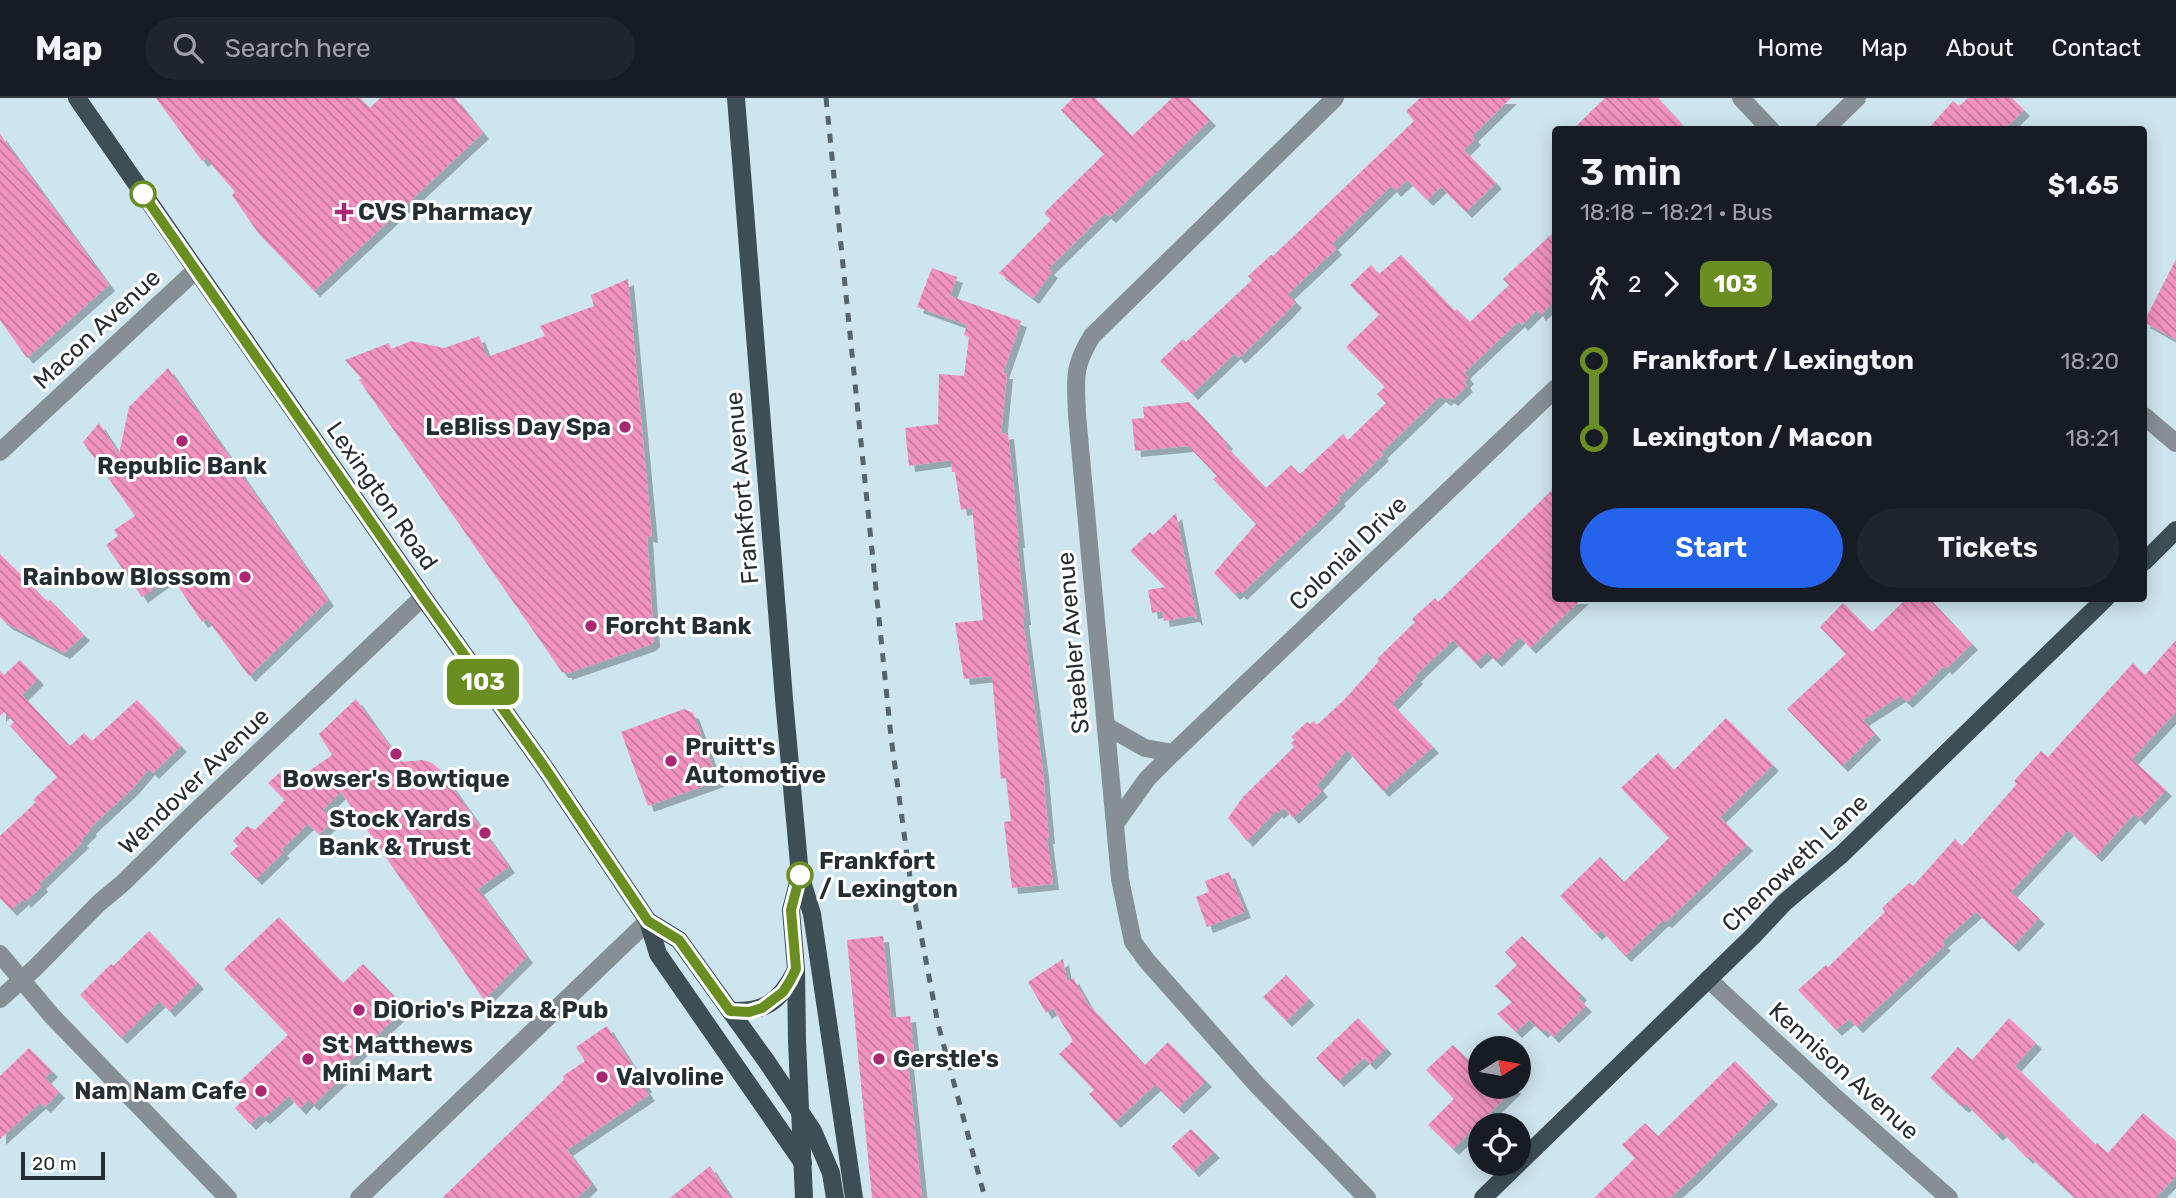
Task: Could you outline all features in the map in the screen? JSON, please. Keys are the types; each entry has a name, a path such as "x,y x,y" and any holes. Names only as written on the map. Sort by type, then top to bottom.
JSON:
{"main road":[{"name":"Lexington Road","path":"77,98 423,597 543,765 648,921 658,954 803,1163"},
{"name":"Frankfort Avenue","path":"736,98 800,875 812,914 854,1198"},
{"path":"2147,559 2176,530"},
{"name":"Chenoweth Lane","path":"1531,1151 1785,902 1850,846 2102,602"},
{"name":"Frankfort Avenue","path":"800,875 791,910 796,969 804,1198"},
{"name":"Lexington Road","path":"648,921 679,940 800,1111 813,1131 827,1162 835,1198"},
{"path":"730,1011 749,1012 773,1002 783,992 796,969"},
{"name":"Chenoweth Lane","path":"1483,1198 1506,1176"}],"street":[{"name":"Staebler Avenue","path":"1335,98 1092,336 1079,357 1075,374 1120,879 1133,942 1257,1085 1367,1198"},
{"path":"1741,98 1767,126"},
{"path":"1828,126 1857,98"},
{"name":"Macon Avenue","path":"0,452 196,270"},
{"name":"Colonial Drive","path":"1115,824 1147,779 1173,753 1552,392"},
{"path":"2147,419 2176,443"},
{"name":"Wendover Avenue","path":"0,999 423,597"},
{"path":"1105,726 1145,748 1173,753"},
{"path":"359,1198 648,921"},
{"path":"0,954 51,1016 228,1198"},
{"name":"Kennison Avenue","path":"1708,979 1949,1198"}],"building":[{"path":"156,98 360,98 370,108 380,98 455,98 483,133 314,291 259,234 232,195 235,192 206,158 202,161"},
{"path":"1073,98 1095,98 1132,136 1172,98 1189,98 1210,120 1110,217 1105,213 1048,269 1052,272 1033,298 999,273 1051,220 1044,213 1104,154 1061,110"},
{"path":"1420,98 1511,98 1472,136 1475,139 1464,150 1496,183 1466,212 1441,187 1427,200 1407,180 1395,191 1391,186 1332,244 1336,249 1288,294 1296,302 1286,313 1239,358 1235,353 1192,394 1160,361 1183,339 1186,342 1252,280 1248,276 1273,256 1414,121 1406,111"},
{"path":"1605,98 1658,98 1683,126 1576,126"},
{"path":"1968,98 2012,98 2024,110 2008,126 1931,126 1953,101 1959,106"},
{"path":"0,134 109,285 27,358 0,320"},
{"path":"1552,234 1552,304 1540,315 1537,310 1522,325 1519,321 1464,373 1468,378 1464,382 1467,386 1452,400 1448,397 1445,400 1440,396 1381,453 1383,455 1338,498 1340,500 1324,516 1241,594 1238,591 1234,594 1214,573 1256,524 1213,479 1217,476 1188,446 1135,451 1132,419 1144,418 1143,407 1189,402 1266,488 1291,465 1300,474 1343,434 1348,440 1386,403 1377,394 1385,387 1346,347 1379,315 1350,285 1371,265 1379,274 1401,255 1455,311 1457,309 1470,322 1509,285 1503,279"},
{"path":"2176,259 2176,340 2147,324 2147,316"},
{"path":"932,268 957,277 950,296 1021,321 1003,373 1007,373 1001,434 1008,433 1019,542 1023,619 1043,772 1053,884 1012,888 1004,822 1011,821 1006,778 1001,779 992,676 964,679 955,623 983,620 972,508 961,510 951,460 909,466 905,428 938,424 939,374 964,376 969,337 964,335 967,325 917,307"},
{"path":"628,279 652,537 647,536 654,641 650,645 566,674 562,672 359,380 362,379 345,360 389,343 391,349 411,341 444,348 479,336 487,357 545,336 540,326 594,306 591,295"},
{"path":"168,368 328,600 249,676 207,619 202,622 171,576 142,597 106,545 118,536 114,530 135,516 83,442 99,423 119,454 129,407"},
{"path":"1552,490 1552,602 1579,602 1530,648 1520,637 1496,661 1487,652 1475,663 1453,640 1415,676 1417,678 1392,704 1433,747 1383,791 1347,750 1317,785 1322,791 1293,818 1284,808 1278,813 1276,811 1247,841 1228,818 1243,797 1294,747 1291,743 1295,740 1291,737 1307,722 1310,724 1314,721 1317,725 1344,700 1379,661 1377,659 1415,622 1412,619 1435,598 1438,602"},
{"path":"1176,513 1197,620 1193,616 1164,621 1162,611 1152,613 1148,590 1165,587 1130,551 1150,532 1153,535"},
{"path":"0,554 84,635 64,653 6,623 0,617"},
{"path":"1903,602 1933,602 1972,644 1946,669 1944,666 1907,702 1900,696 1863,720 1875,734 1842,766 1787,709 1846,654 1820,627 1843,603 1872,632"},
{"path":"2176,640 2176,712 2132,759 2166,790 2139,819 2134,814 2096,856 2068,830 2011,892 2039,918 2013,946 1976,912 1942,942 1945,945 1857,1027 1849,1019 1836,1030 1798,990 1826,965 1828,967 1885,912 1882,908 1909,883 1913,886 1955,839 1962,846 2017,784 2014,781 2041,751 2048,757 2133,663 2145,675"},
{"path":"20,660 38,679 22,695 70,746 84,733 92,741 137,700 181,746 153,773 149,769 133,788 90,828 81,840 83,842 40,883 42,886 25,902 23,899 11,910 0,898 0,836 36,802 33,800 57,777 10,726 14,722 4,712 0,716 0,671 4,675"},
{"path":"356,699 401,762 423,760 440,770 509,867 478,889 527,957 484,1000 341,792 323,810 333,821 319,834 308,824 256,879 230,853 238,846 233,841 247,826 255,830 285,800 268,783 284,769 295,781 332,755 319,734"},
{"name":"Pruitt's Automotive","path":"684,709 693,713 718,781 648,806 621,732"},
{"path":"1726,718 1773,765 1720,817 1747,845 1666,922 1663,920 1625,956 1601,930 1596,934 1560,896 1600,857 1624,882 1669,838 1621,788 1658,753 1674,770"},
{"path":"1229,872 1245,912 1207,927 1196,897 1209,892 1205,881"},
{"path":"279,917 343,983 363,964 406,1008 348,1063 353,1067 313,1105 308,1100 300,1109 289,1096 264,1118 260,1115 250,1124 235,1108 244,1099 234,1087 288,1035 224,969"},
{"path":"149,931 198,983 169,1011 160,1001 121,1038 80,995"},
{"path":"883,936 891,1018 910,1016 915,1062 908,1063 922,1198 872,1198 847,940"},
{"path":"1522,936 1581,994 1578,998 1586,1006 1553,1037 1545,1029 1542,1032 1529,1020 1516,1032 1497,1014 1512,1002 1495,986 1517,965 1505,952"},
{"path":"1063,959 1067,981 1073,978 1088,1004 1145,1065 1168,1042 1206,1081 1178,1108 1155,1085 1115,1122 1089,1094 1094,1090 1059,1054 1073,1041 1053,1008 1046,1013 1028,982"},
{"path":"1286,975 1309,999 1286,1021 1263,997"},
{"path":"1358,1018 1386,1048 1370,1064 1364,1058 1338,1081 1316,1058"},
{"path":"2009,1018 2036,1043 2015,1066 2096,1145 2097,1143 2108,1153 2143,1113 2176,1141 2176,1176 2155,1198 2075,1198 2029,1156 2027,1158 2001,1131 1997,1135 1966,1104 1963,1107 1930,1078 1958,1047 1972,1060"},
{"path":"607,1026 646,1086 644,1088 649,1095 567,1150 592,1184 577,1198 442,1198 564,1080 563,1076 585,1061 576,1047"},
{"path":"1453,1045 1468,1059 1468,1099 1504,1099 1490,1113 1468,1113 1468,1134 1453,1149 1428,1125 1454,1099 1426,1070"},
{"path":"29,1048 52,1071 45,1078 59,1092 45,1107 40,1103 0,1139 0,1076"},
{"path":"1735,1061 1772,1099 1694,1176 1670,1198 1594,1198 1635,1158 1622,1145 1645,1123 1658,1136"},
{"path":"1191,1129 1214,1152 1193,1171 1171,1147"},
{"path":"710,1166 731,1198 670,1198"}],"railway":[{"path":"826,98 891,737 910,877 938,1024 985,1198"}],"bus line":[{"name":"103","path":"143,194 543,765 648,921 679,940 730,1011 749,1012 762,1008 773,1002 790,981 796,969 791,910 800,875"}],"place":[{"name":"CVS Pharmacy","path":"344,212"},
{"name":"LeBliss Day Spa","path":"625,427"},
{"name":"Republic Bank","path":"182,441"},
{"name":"Rainbow Blossom","path":"245,577"},
{"name":"Forcht Bank","path":"591,626"},
{"name":"Bowser's Bowtique","path":"396,754"},
{"name":"Pruitt's Automotive","path":"671,761"},
{"name":"Stock Yards Bank & Trust","path":"485,833"},
{"name":"Frankfort / Lexington","path":"800,875"},
{"name":"DiOrio's Pizza & Pub","path":"359,1010"},
{"name":"St Matthews Mini Mart","path":"308,1059"},
{"name":"Gerstle's","path":"879,1059"},
{"name":"Valvoline","path":"602,1077"},
{"name":"Nam Nam Cafe","path":"261,1091"}]}
